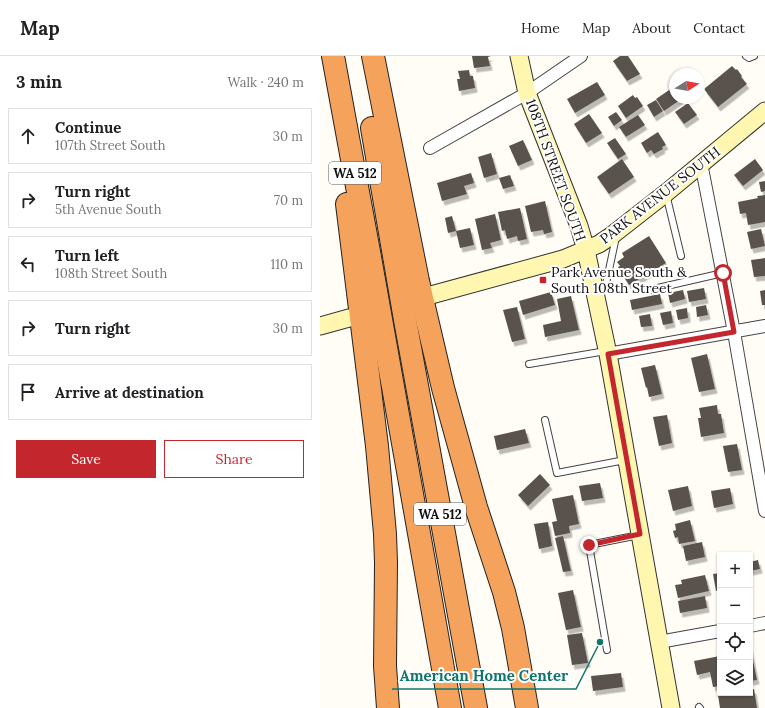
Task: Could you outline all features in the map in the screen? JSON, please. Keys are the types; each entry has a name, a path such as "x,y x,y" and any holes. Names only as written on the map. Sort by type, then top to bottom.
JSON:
{"highway":[{"path":"326,56 353,250 377,446 386,548 385,666 388,708"},
{"name":"WA 512","path":"333,56 378,297 394,398 450,708"},
{"name":"WA 512","path":"360,56 405,320 476,708"},
{"path":"373,56 418,281 441,381 476,506 506,599 513,628 527,708"}],"street":[{"name":"108TH STREET SOUTH","path":"519,56 527,93 579,226 586,250 608,352 671,708"},
{"path":"430,148 527,93 581,56"},
{"name":"PARK AVENUE SOUTH","path":"431,295 530,269 586,250 599,244 617,232 666,193 765,111"},
{"path":"701,163 734,332 765,511"},
{"path":"320,326 349,318"},
{"path":"608,352 765,326"},
{"path":"753,625 765,623"},
{"path":"659,642 717,632"}],"lane":[{"path":"746,56 749,58 754,56"},
{"path":"666,193 681,256"},
{"path":"594,292 606,284 617,232"},
{"path":"649,290 723,273"},
{"path":"528,364 608,352"},
{"path":"545,420 557,473 627,460"},
{"path":"608,650 589,545 640,534"}],"building":[{"path":"472,56 491,56 488,57 490,66 474,68"},
{"path":"620,56 628,56 640,74 627,81 613,61"},
{"path":"732,66 736,70 737,69 747,84 718,107 705,88"},
{"path":"469,70 470,76 473,76 475,88 459,91 457,79 460,79 458,71"},
{"path":"597,82 605,95 575,113 567,99"},
{"path":"669,90 669,104 674,104 664,111 656,99"},
{"path":"633,95 635,98 637,97 643,106 626,118 618,106"},
{"path":"656,100 663,111 654,117 647,105"},
{"path":"689,104 697,115 684,124 675,112"},
{"path":"616,112 622,120 614,126 608,117"},
{"path":"589,114 602,133 586,143 574,124"},
{"path":"638,115 645,125 626,137 619,127"},
{"path":"658,132 666,145 662,147 663,149 654,154 651,150 647,153 641,143"},
{"path":"615,138 626,154 618,159 607,143"},
{"path":"523,140 532,160 518,166 509,146"},
{"path":"491,153 497,174 484,178 478,157"},
{"path":"622,159 634,177 609,194 597,177"},
{"path":"755,159 763,170 743,186 734,175"},
{"path":"471,173 474,183 464,186 467,194 442,201 437,183"},
{"path":"510,175 514,186 503,189 499,178"},
{"path":"765,181 765,191 761,192 759,182"},
{"path":"765,195 765,222 748,225 746,213 740,214 738,202"},
{"path":"545,201 552,232 544,234 543,230 531,232 525,206"},
{"path":"520,208 527,239 518,241 517,236 507,239 505,230 502,231 498,212"},
{"path":"495,214 501,240 490,243 492,248 482,250 475,219"},
{"path":"452,216 456,231 448,233 445,218"},
{"path":"470,228 474,245 460,248 456,231"},
{"path":"761,229 765,246 751,249 747,232"},
{"path":"649,236 666,263 629,285 618,267 620,266 617,262 624,257 622,253"},
{"path":"765,258 765,276 754,277 751,260"},
{"path":"704,288 706,299 689,302 687,291"},
{"path":"683,290 685,299 670,303 668,293"},
{"path":"765,290 765,305 762,305 760,291"},
{"path":"551,292 555,305 523,315 519,301"},
{"path":"660,294 662,304 632,310 630,300"},
{"path":"571,296 579,330 545,337 543,325 561,321 557,299"},
{"path":"706,305 708,315 697,317 696,307"},
{"path":"517,307 525,339 512,342 503,310"},
{"path":"687,308 688,318 678,320 676,310"},
{"path":"671,311 673,323 663,325 660,313"},
{"path":"650,314 652,326 641,327 639,316"},
{"path":"707,354 715,389 699,392 691,358"},
{"path":"655,365 662,394 649,397 641,368"},
{"path":"717,405 718,414 721,414 724,433 701,437 698,418 701,418 699,408"},
{"path":"667,415 672,443 659,446 653,417"},
{"path":"525,429 529,443 497,450 494,436"},
{"path":"737,444 742,470 728,472 723,446"},
{"path":"540,474 550,485 528,506 518,495"},
{"path":"600,483 603,498 582,501 579,486"},
{"path":"688,486 692,506 673,511 668,490"},
{"path":"730,488 733,504 714,508 711,491"},
{"path":"573,495 579,524 569,526 570,533 555,536 552,522 557,521 552,499"},
{"path":"690,520 695,541 679,544 678,537 675,538 673,531 676,530 675,524"},
{"path":"548,522 552,546 539,549 534,524"},
{"path":"563,536 571,571 563,572 555,538"},
{"path":"702,542 705,557 686,561 683,546"},
{"path":"758,560 760,569 753,570 753,561"},
{"path":"717,573 716,591 713,574"},
{"path":"705,575 709,591 678,598 675,585 682,584 681,580"},
{"path":"573,590 581,627 566,630 558,593"},
{"path":"705,596 707,608 680,613 678,601"},
{"path":"582,633 588,663 572,665 567,635"},
{"path":"717,657 717,686 713,687 710,672 697,675 694,661"},
{"path":"753,661 757,680 753,681"},
{"path":"621,673 623,687 593,691 591,676"},
{"path":"753,689 757,708 720,708 718,696 753,696"}],"place":[{"name":"Park Avenue South & South 108th Street","path":"543,280"},
{"name":"American Home Center","path":"600,642"}],"route":[{"path":"589,545 640,534 608,354 734,332 723,273"}]}
